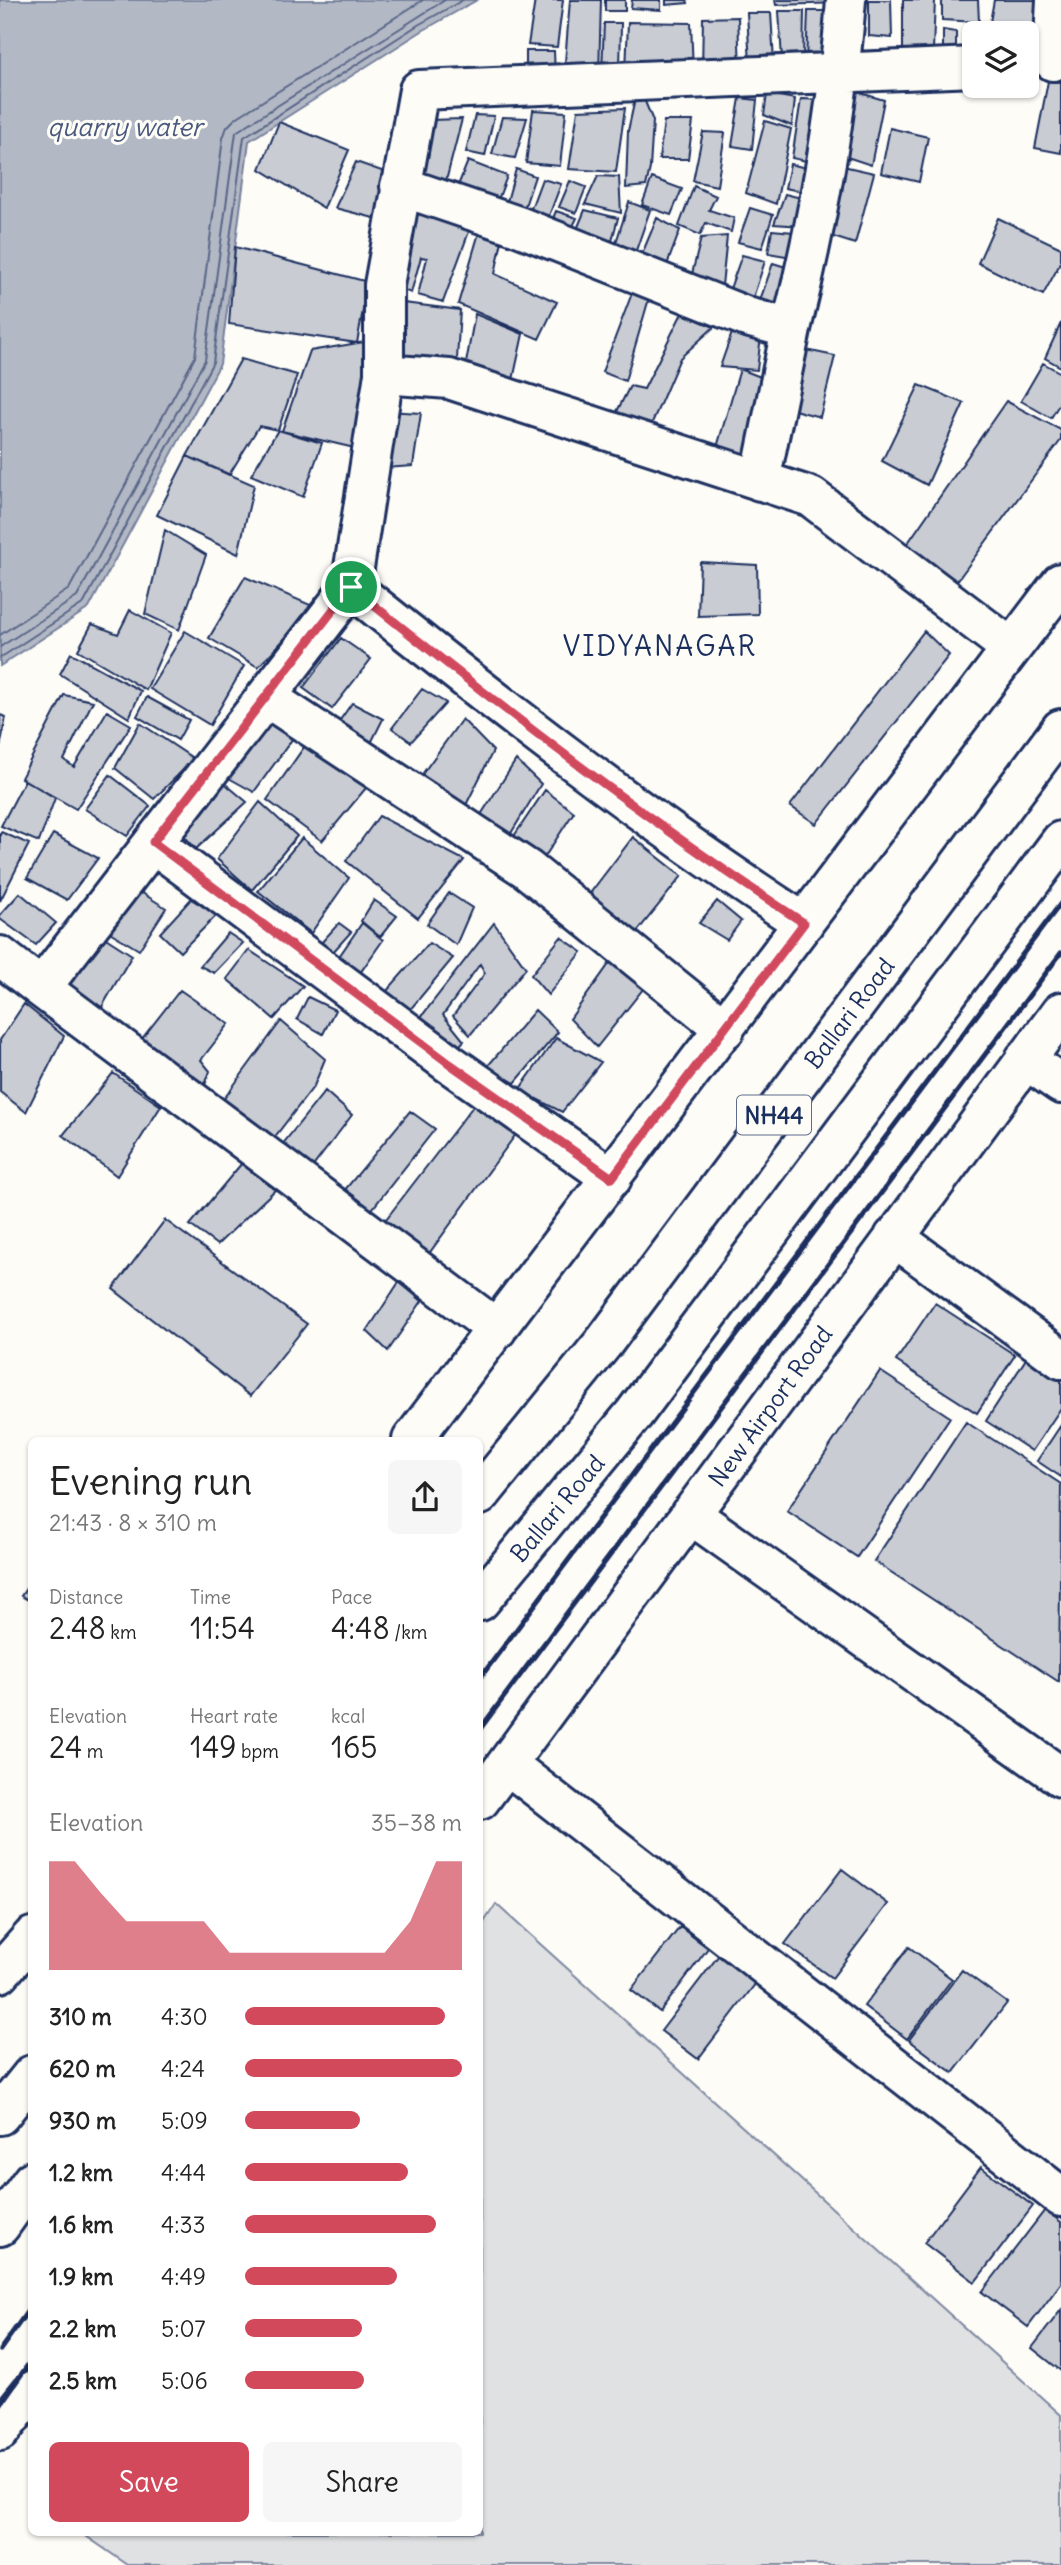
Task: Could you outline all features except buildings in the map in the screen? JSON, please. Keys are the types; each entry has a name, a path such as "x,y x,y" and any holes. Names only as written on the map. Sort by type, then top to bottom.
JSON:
{"main road":[{"path":"760,481 825,171 841,72 846,0"},
{"path":"1047,62 1056,0"},
{"path":"41,988 351,587 384,374 384,285 419,90 962,67"},
{"path":"400,186 518,226 747,317 791,329"},
{"path":"384,374 450,379 811,497 1012,648"},
{"path":"414,1437 1061,583"},
{"path":"351,587 478,690 703,858 804,923"},
{"path":"266,697 527,869 725,1029"},
{"name":"Ballari Road","path":"483,1491 613,1330 1061,729"},
{"name":"Ballari Road","path":"483,1597 634,1414 1061,841"},
{"path":"153,842 450,1064 612,1178"},
{"path":"0,956 497,1329"},
{"name":"New Airport Road","path":"483,1796 1061,1012"},
{"path":"1025,1059 1061,1084"},
{"path":"894,1237 1061,1359"},
{"path":"690,1514 1061,1777"},
{"path":"507,1764 1061,2197"},
{"path":"0,1973 28,1942"},
{"path":"0,2115 28,2079"},
{"path":"0,2226 28,2186"},
{"path":"0,2431 28,2396"}],"shaded area":[{"path":"496,1904 1061,2415 1061,2565 128,2565 86,2536 483,2536 483,1924"}],"water":[{"name":"quarry water","path":"0,0 477,0 422,31 249,141 220,364 89,608 0,666"}],"railway":[{"path":"483,1674 1061,903"},
{"path":"483,1725 1061,953"},
{"path":"0,2350 28,2311"},
{"path":"0,2405 28,2365"}],"district":[{"name":"VIDYANAGAR","path":"660,646"}],"route":[{"path":"351,587 478,690 703,858 804,923 612,1178 450,1064 153,842 351,587"}]}
